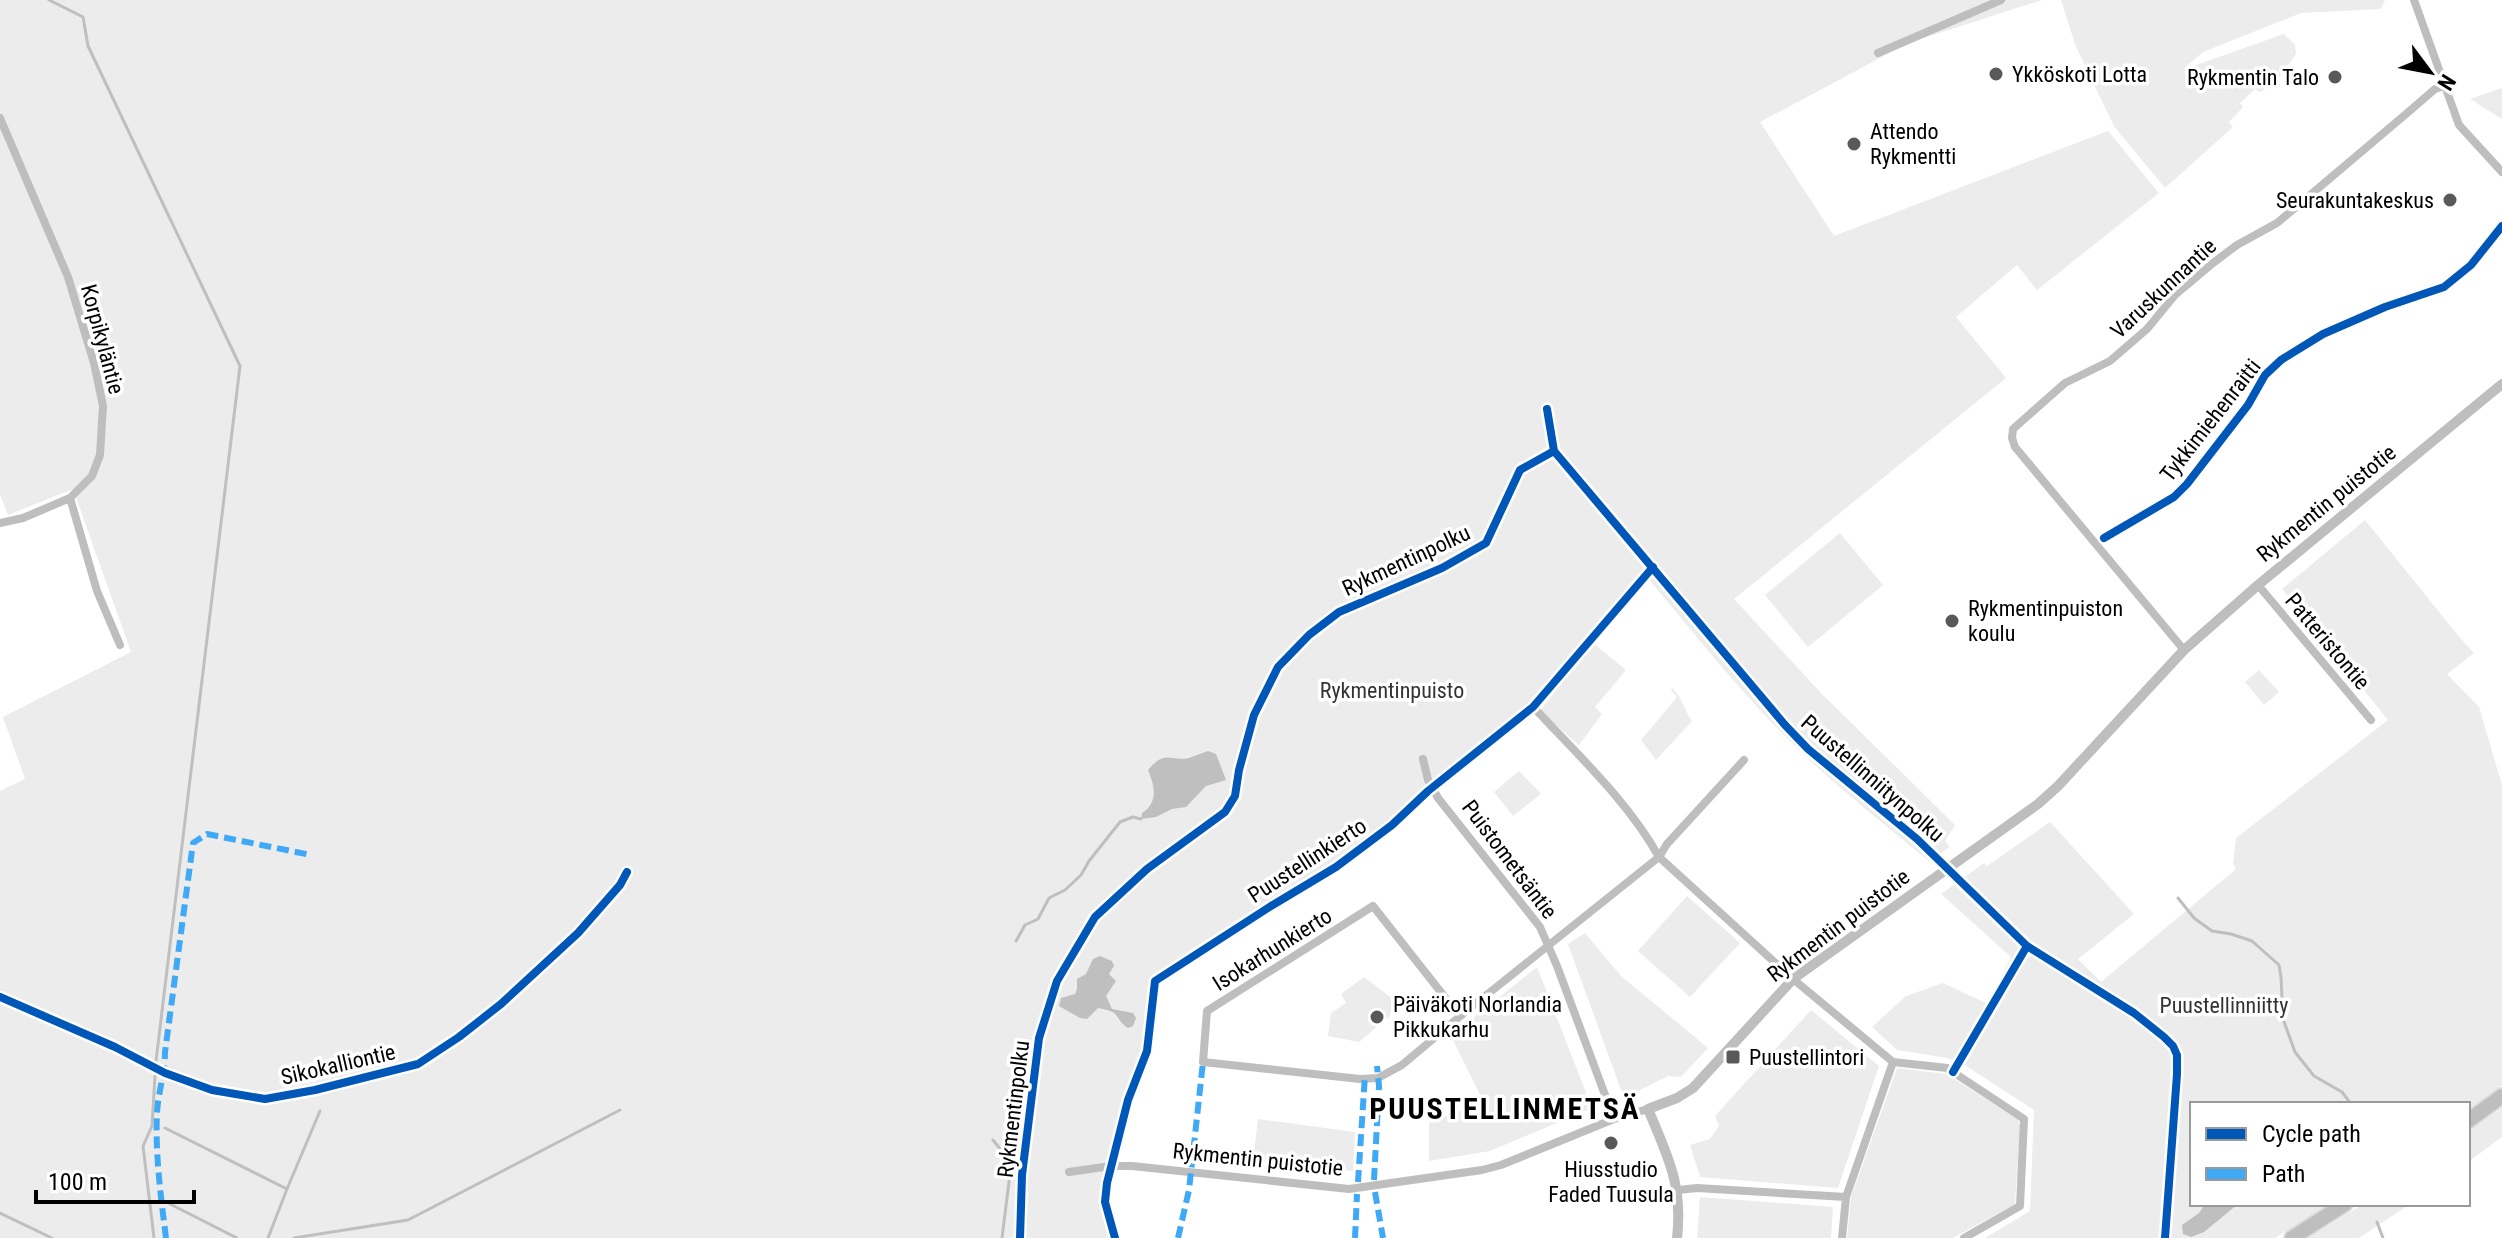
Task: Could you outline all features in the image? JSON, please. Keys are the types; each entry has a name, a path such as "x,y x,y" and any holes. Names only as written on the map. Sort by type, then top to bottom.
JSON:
{"main road":[{"path":"2470,1120 2502,1096"},
{"path":"2292,1238 2342,1206"}],"street":[{"path":"1878,53 2001,0"},
{"path":"2414,0 2459,125 2502,172"},
{"name":"Varuskunnantie","path":"2184,650 2015,447 2013,429 2065,383 2110,361 2147,329 2175,295 2213,263 2237,245 2277,223 2435,89 2444,86"},
{"name":"Korpikyläntie","path":"0,118 68,277 94,363 103,406 100,455 92,476 70,498 23,518 0,523"},
{"name":"Rykmentin puistotie","path":"1069,1172 1132,1166 1349,1189 1501,1165 1614,1119 1677,1098 1693,1088 1793,979 2025,814 2058,786 2184,650 2502,384"},
{"path":"70,498 97,591 120,645"},
{"name":"Patteristontie","path":"2258,585 2371,720"},
{"path":"1538,712 1600,777 1648,838 1659,857 1793,979 1893,1062 1947,1068 2024,1119 2020,1206 1964,1238"},
{"name":"Puistometsäntie","path":"1423,759 1428,780 1438,798 1540,927 1614,1119"},
{"path":"1464,1013 1659,857 1667,844 1744,760"},
{"name":"Isokarhunkierto","path":"1373,906 1455,1010 1464,1013 1402,1065 1378,1078 1360,1079 1203,1062 1207,1011 1373,906"},
{"path":"1842,1238 1846,1197 1893,1062"},
{"path":"1648,1109 1678,1190 1680,1212 1677,1238"},
{"path":"1678,1190 1697,1188 1846,1197"}],"green space":[{"name":"Rykmentinpuisto","path":"0,0 2042,0 1908,43 1760,122 1834,236 2108,131 2159,193 2037,290 2017,265 1956,317 2006,378 1734,599 1822,694 1955,825 1945,841 1950,847 1929,861 1844,791 1775,726 1646,576 1533,707 1428,791 1392,825 1336,867 1155,981 1147,1051 1128,1101 1105,1202 1115,1238 0,1238 0,791 25,779 3,717 131,652 73,489 8,515 0,494"},
{"path":"2061,0 2385,0 2381,9 2301,13 2203,52 2182,70 2284,34 2295,45 2296,54 2276,82 2260,92 2255,89 2240,103 2243,107 2229,122 2233,127 2165,188 2114,126 2076,47"},
{"path":"2502,88 2502,119 2470,99"},
{"name":"Puustellinniitty","path":"2365,520 2474,653 2447,674 2479,707 2502,785 2502,1085 2470,1109 2470,1102 2190,1102 2190,1206 2327,1206 2275,1238 1985,1238 2030,1211 2034,1110 1963,1064 1947,1058 1897,1050 1872,1027 1906,996 1943,983 1988,1004 2011,957 1941,894 2050,822 2134,914 2078,959 2101,982 2236,869 2233,864 2236,838 2388,720 2282,589"},
{"path":"1840,533 1883,585 1808,647 1765,595"},
{"path":"1592,642 1626,670 1595,707 1602,714 1579,745 1540,711"},
{"path":"2259,670 2279,692 2264,705 2245,682"},
{"path":"1672,688 1692,721 1656,760 1641,740 1677,697"},
{"path":"1519,771 1541,794 1513,816 1494,792"},
{"path":"1687,896 1740,943 1690,997 1638,951"},
{"path":"1585,933 1621,976 1708,1048 1681,1077 1668,1076 1624,1098 1568,944"},
{"path":"1537,967 1592,1108 1490,1151 1429,1161 1429,1123 1483,1101 1451,1036"},
{"path":"1364,977 1393,999 1390,1016 1359,1042 1328,1036 1331,1013 1346,1003 1341,994"},
{"path":"1811,1010 1879,1066 1838,1188 1700,1177 1690,1145 1710,1139 1719,1126 1715,1116"},
{"path":"1897,1068 1947,1074 2018,1120 2015,1204 1953,1238 1847,1238 1851,1197"},
{"path":"2502,1108 2502,1137 2470,1161 2470,1131"},
{"path":"1258,1119 1355,1132 1353,1171 1253,1161"},
{"path":"1700,1197 1833,1207 1831,1238 1697,1238"},
{"path":"2360,1206 2407,1206 2359,1238 2309,1238"}],"shaded area":[{"path":"1208,751 1216,754 1226,780 1206,786 1186,807 1141,819 1154,794 1148,770 1164,758 1183,759"},
{"path":"1100,956 1112,961 1114,966 1109,974 1116,981 1106,996 1112,1009 1133,1013 1136,1018 1133,1026 1128,1028 1115,1013 1106,1010 1098,1008 1087,1019 1059,1006 1061,998 1075,994 1077,979 1086,974 1093,959"},
{"path":"2236,1206 2204,1232 2191,1237 2183,1234 2182,1225 2203,1207"}],"waterway":[{"path":"49,0 83,17 88,46 240,366 156,1061"},
{"path":"1016,941 1025,925 1038,919 1049,898 1065,890 1081,875 1120,822 1133,817 1141,819"},
{"path":"2178,898 2194,918 2212,931 2252,941 2279,965 2283,1019 2295,1052 2314,1076 2342,1092 2350,1102"},
{"path":"154,1238 143,1146 152,1126 155,1076"},
{"path":"294,1238 408,1220 620,1110"},
{"path":"165,1128 287,1189 320,1111"},
{"path":"993,1140 1001,1150 1010,1174 1002,1238"},
{"path":"268,1238 287,1189"},
{"path":"170,1204 237,1238"},
{"path":"0,1213 52,1238"},
{"path":"2377,1222 2383,1238"}],"marked path":[{"path":"166,1238 160,1192 157,1113 193,843 207,834 311,855"},
{"path":"1178,1238 1189,1190 1203,1062"},
{"path":"1374,1180 1379,1086 1377,1066"},
{"path":"1358,1182 1365,1075"},
{"path":"1375,1192 1383,1238"},
{"path":"1355,1238 1357,1194"}],"cycle path":[{"name":"Tykkimiehenraitti","path":"2104,538 2174,497 2187,484 2248,405 2265,375 2281,360 2323,334 2385,307 2444,287 2471,265 2502,226"},
{"name":"Puustellinniitynpolku","path":"1547,409 1554,451 1808,749 1917,839 2027,946 2134,1013 2173,1046 2177,1055 2177,1074 2165,1238"},
{"name":"Rykmentinpolku","path":"1020,1238 1022,1175 1039,1038 1057,981 1095,917 1147,869 1225,812 1235,796 1254,715 1278,667 1309,635 1339,612 1442,568 1486,543 1520,470 1554,451"},
{"name":"Puustellinkierto","path":"1115,1238 1105,1202 1107,1183 1128,1100 1147,1051 1155,981 1336,867 1392,825 1428,791 1533,707 1653,567"},
{"name":"Sikokalliontie","path":"0,997 115,1047 165,1073 212,1090 265,1099 315,1090 418,1064 459,1037 501,1004 578,933 620,885 627,872"},
{"path":"1953,1072 2027,946"}],"place":[{"name":"Ykköskoti Lotta","path":"1996,74"},
{"name":"Rykmentin Talo","path":"2335,77"},
{"name":"Attendo Rykmentti","path":"1854,144"},
{"name":"Seurakuntakeskus","path":"2450,200"},
{"name":"Rykmentinpuiston koulu","path":"1952,621"},
{"name":"Päiväkoti Norlandia Pikkukarhu","path":"1377,1017"},
{"name":"Puustellintori","path":"1733,1057"},
{"name":"Hiusstudio Faded Tuusula","path":"1611,1143"}],"district":[{"name":"PUUSTELLINMETSÄ","path":"1505,1109"}]}
